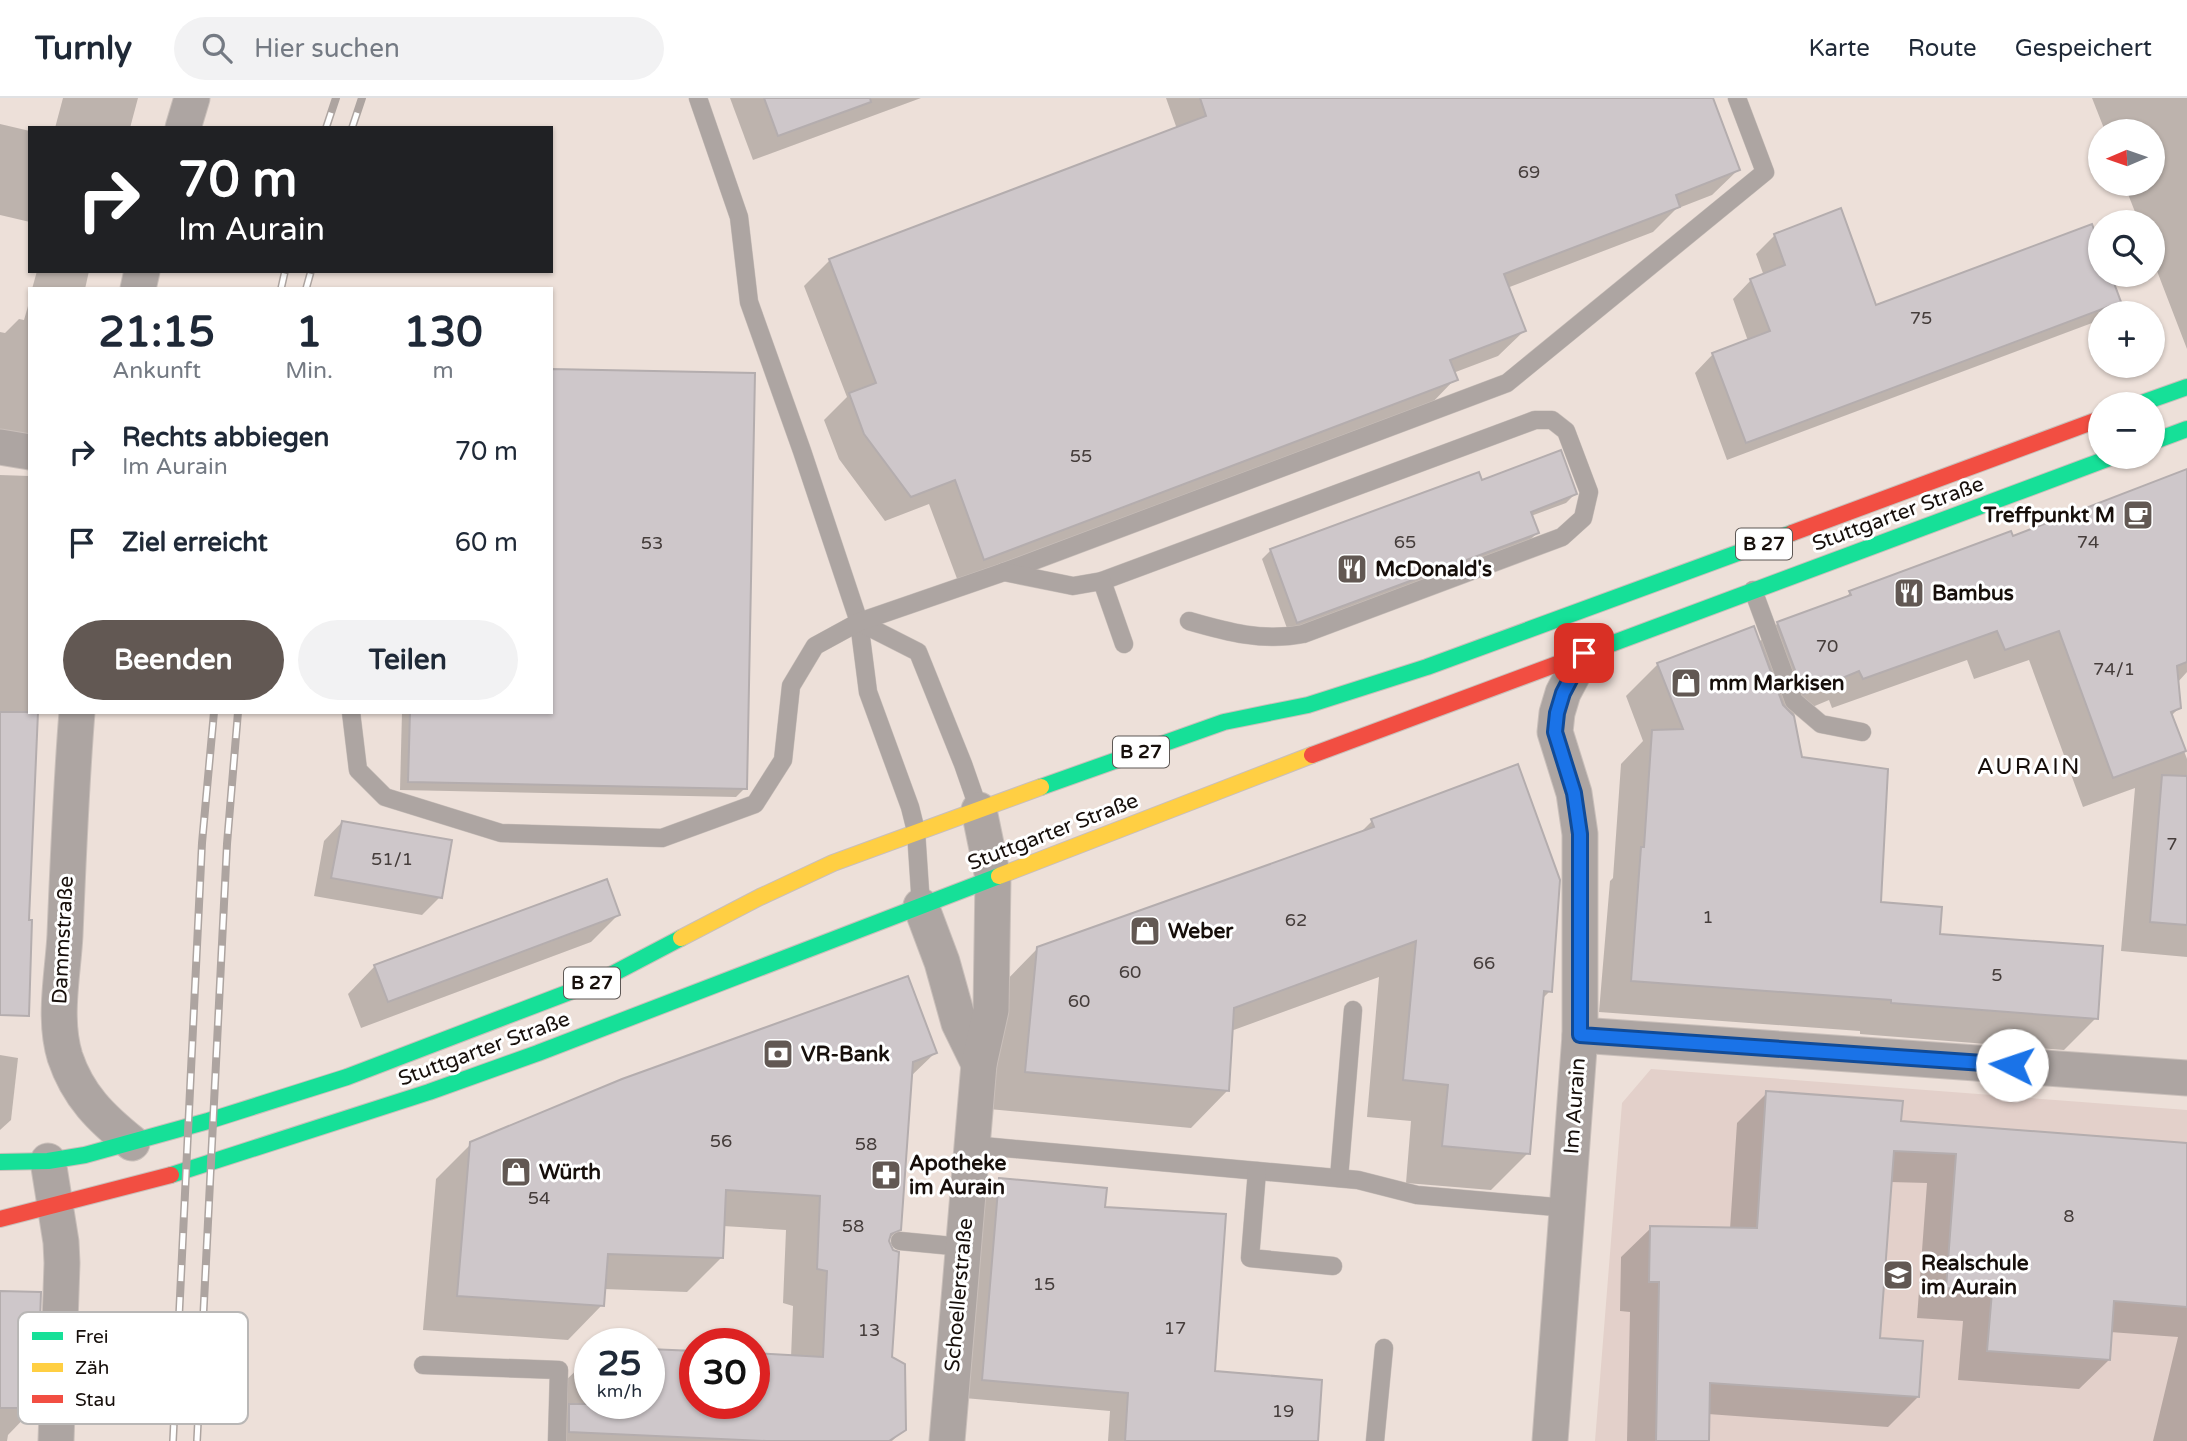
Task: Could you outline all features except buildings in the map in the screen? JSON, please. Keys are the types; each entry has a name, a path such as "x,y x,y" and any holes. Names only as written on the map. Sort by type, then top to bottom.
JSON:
{"main road":[{"path":"2165,395 2187,387"},
{"name":"Stuttgarter Straße","path":"0,1162 48,1161 132,1143 347,1077 601,980 760,897 833,863 916,831 1214,726 1308,705 1427,667 2088,423"},
{"path":"2165,437 2187,429"},
{"name":"Stuttgarter Straße","path":"0,1219 178,1172 429,1092 538,1053 1584,653 2088,466"}],"street":[{"path":"184,126 192,98"},
{"path":"0,447 28,452"},
{"name":"Im Aurain","path":"1550,1441 1580,1035 1580,834 1574,793 1555,732 1563,693 1584,653"},
{"name":"Dammstraße","path":"77,714 59,1013 65,1055 84,1098 105,1121 132,1143"},
{"name":"Schoellerstraße","path":"947,1441 979,1065 991,1010 993,878 979,810"},
{"path":"921,906 942,962 959,1023 979,1065"},
{"path":"1580,1035 2187,1078"},
{"path":"48,1161 62,1263 60,1312"}],"lane":[{"path":"698,98 740,217 749,302 859,622 868,692 902,784 916,831 921,906"},
{"path":"351,714 358,770 384,797 501,833 662,838 755,804 783,760 791,687 815,646 859,622 1004,572 1507,383 1765,172 1737,98"},
{"path":"1004,572 1073,586 1102,580 1535,420 1552,420 1566,432 1589,492 1583,518 1562,537 1303,634 1281,638 1261,637 1225,632 1189,621"},
{"path":"1102,580 1124,644"},
{"path":"1753,590 1794,701 1821,724 1862,732"},
{"path":"859,622 918,652 979,810"},
{"path":"1339,1178 1353,1010"},
{"path":"972,1145 1358,1180 1417,1195 1567,1208"},
{"path":"1266,1172 1250,1258 1333,1266"},
{"path":"900,1241 963,1247"},
{"path":"1375,1441 1384,1348"},
{"path":"423,1365 559,1370 556,1441"}],"shaded area":[{"name":"Realschule im Aurain","path":"1651,1069 2187,1110 2187,1441 1595,1441 1622,1103"}],"railway":[{"path":"327,126 336,98"},
{"path":"353,126 362,98"},
{"path":"281,287 285,273"},
{"path":"307,287 310,273"},
{"path":"179,1312 202,843 214,714"},
{"path":"203,1312 227,844 238,714"},
{"path":"173,1441 174,1424"},
{"path":"197,1441 198,1424"}],"traffic: fast":[{"path":"2165,395 2187,387"},
{"path":"2165,437 2187,429"},
{"path":"1584,654 2088,466"},
{"path":"1041,787 1224,722 1308,705 1427,667 1792,533"},
{"path":"171,1175 429,1092 538,1053 999,876"},
{"path":"0,1162 48,1161 85,1155 208,1121 347,1077 601,980 681,938"}],"traffic: slow":[{"path":"999,876 1312,755"},
{"path":"681,938 833,863 1041,787"}],"traffic: jam":[{"path":"1792,533 2088,423"},
{"path":"1312,755 1584,654"},
{"path":"0,1219 171,1175"}],"place":[{"name":"Treffpunkt M","path":"2138,515"},
{"name":"McDonald's","path":"1352,569"},
{"name":"Bambus","path":"1909,593"},
{"name":"mm Markisen","path":"1686,683"},
{"name":"Weber","path":"1145,931"},
{"name":"VR-Bank","path":"778,1054"},
{"name":"Würth","path":"516,1172"},
{"name":"Apotheke im Aurain","path":"886,1175"},
{"name":"Realschule im Aurain","path":"1898,1275"}],"district":[{"name":"AURAIN","path":"2029,767"}],"route":[{"path":"1584,653 1563,693 1555,732 1574,793 1580,834 1580,1035 2012,1065"}]}
